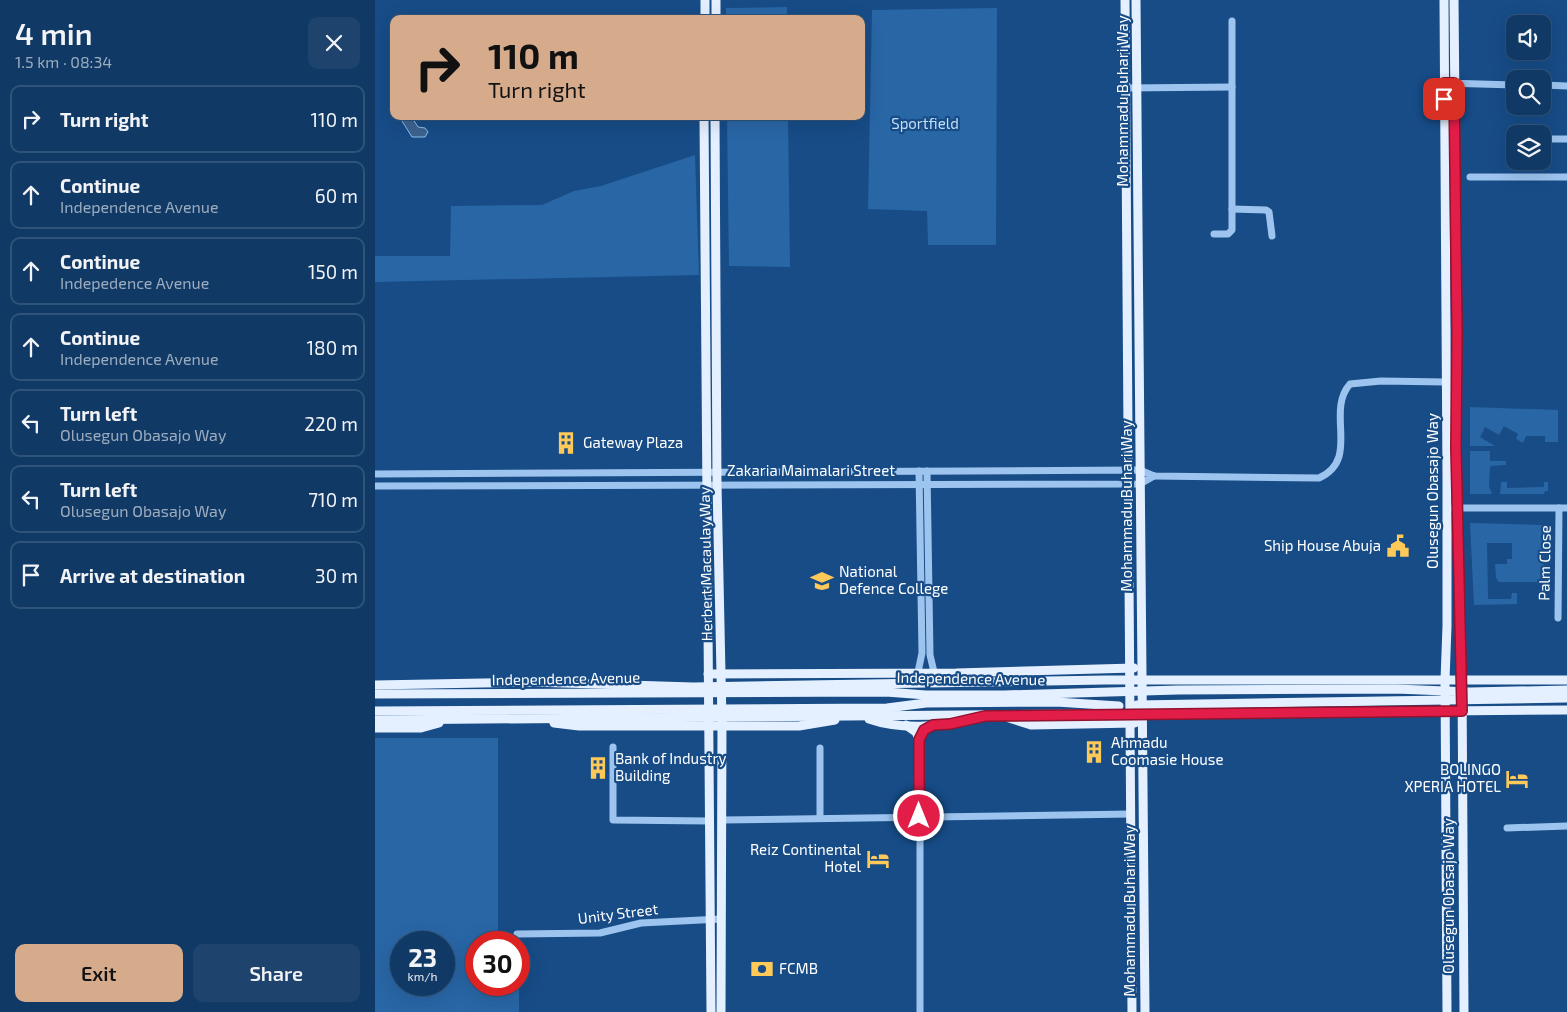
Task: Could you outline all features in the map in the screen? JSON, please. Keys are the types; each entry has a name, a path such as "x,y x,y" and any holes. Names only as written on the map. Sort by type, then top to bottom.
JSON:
{"main road":[{"path":"705,0 705,15"},
{"path":"716,0 716,15"},
{"name":"Mohammadu Buhari Way","path":"1125,0 1132,1012"},
{"name":"Mohammadu Buhari Way","path":"1136,0 1145,1012"},
{"name":"Olusegun Obasajo Way","path":"1444,0 1446,382 1457,508 1462,682 1463,1012"},
{"name":"Olusegun Obasajo Way","path":"1447,1012 1445,681 1447,508 1457,332 1454,0"},
{"name":"Herbert Macaulay Way","path":"705,120 711,1012"},
{"name":"Herbert Macaulay Way","path":"715,120 717,484 722,723 721,1012"},
{"path":"1447,626 1460,626"},
{"path":"708,675 1142,671"},
{"name":"Independence Avenue","path":"375,685 531,682 693,687 1059,681 1462,682 1567,680"},
{"path":"1059,681 1094,691"},
{"name":"Independence Avenue","path":"375,694 886,692 926,695 1003,695 1094,691 1396,689 1470,692 1567,690"},
{"path":"375,728 448,720 1061,716 1117,710 1567,698"},
{"name":"Independence Avenue","path":"375,711 529,708 878,708 926,703 1046,702 1117,710"},
{"path":"1117,710 1273,712 1445,707 1567,710"},
{"path":"530,718 579,726 722,723 799,726 817,724 850,716"},
{"path":"862,716 879,722 905,725 933,725 956,723 985,716"},
{"path":"1007,716 1031,725 1143,721"},
{"path":"375,720 421,724"},
{"path":"905,725 916,732 919,740"},
{"path":"919,740 924,730 933,725"},
{"path":"1132,928 1144,928"}],"street":[{"path":"1214,234 1230,232 1232,209 1233,21"},
{"path":"1444,83 1506,85"},
{"path":"1551,85 1567,86"},
{"path":"1126,88 1232,87"},
{"path":"1551,139 1567,139"},
{"path":"1470,177 1567,177"},
{"path":"1232,209 1265,210 1269,212 1272,236"},
{"name":"Zakaria Maimalari Street","path":"375,474 1140,470 1154,476 1319,478 1333,471 1340,459 1342,407 1344,395 1350,384 1381,381 1446,382"},
{"path":"918,672 922,653 919,484 923,471"},
{"path":"923,471 928,485 930,654 934,672"},
{"path":"501,472 502,484"},
{"name":"Zakaria Maimalari Street","path":"375,486 483,484 1140,484 1154,476"},
{"path":"1447,508 1563,508"},
{"name":"Palm Close","path":"1558,618 1563,508"},
{"path":"919,740 920,1012"},
{"path":"613,746 613,820 709,821"},
{"path":"820,748 820,818"},
{"path":"721,820 1131,814"},
{"path":"1507,828 1567,826"},
{"name":"Unity Street","path":"530,934 600,933 641,923 721,919"}],"green space":[{"path":"787,7 787,15 726,15 726,8"},
{"name":"Sportfield","path":"997,8 996,245 928,245 927,211 868,209 872,10"},
{"path":"727,120 788,120 790,267 729,266"},
{"path":"695,155 699,275 375,282 375,256 450,256 451,206 542,205 574,191 601,186"},
{"path":"1470,407 1558,410 1558,442 1545,442 1545,436 1526,436 1523,443 1516,439 1518,434 1504,426 1499,435 1485,427 1480,437 1495,446 1470,446"},
{"path":"1470,451 1490,451 1490,461 1506,461 1506,465 1490,466 1489,486 1492,494 1470,494"},
{"path":"1501,482 1507,482 1507,488 1544,487 1544,482 1548,482 1548,491 1545,491 1544,494 1500,494"},
{"path":"1470,523 1543,525 1544,582 1499,582 1496,578 1495,564 1507,564 1507,559 1512,559 1512,543 1487,543 1488,599 1511,599 1512,593 1517,593 1517,604 1474,605"},
{"path":"375,738 498,738 498,931 465,931 465,996 519,996 519,1012 375,1012"}],"shaded area":[{"path":"414,120 418,127 425,128 428,132 425,137 412,137 402,121"}],"place":[{"name":"Gateway Plaza","path":"566,443"},
{"name":"Ship House Abuja","path":"1398,546"},
{"name":"National Defence College","path":"822,581"},
{"name":"Ahmadu Coomasie House","path":"1094,752"},
{"name":"Bank of Industry Building","path":"598,768"},
{"name":"BOLINGO XPERIA HOTEL","path":"1517,779"},
{"name":"Reiz Continental Hotel","path":"878,859"},
{"name":"FCMB","path":"762,969"}],"route":[{"path":"919,816 919,740 924,730 933,725 962,722 985,716 1462,711 1456,448 1457,332 1454,83 1444,83 1444,99"}]}
